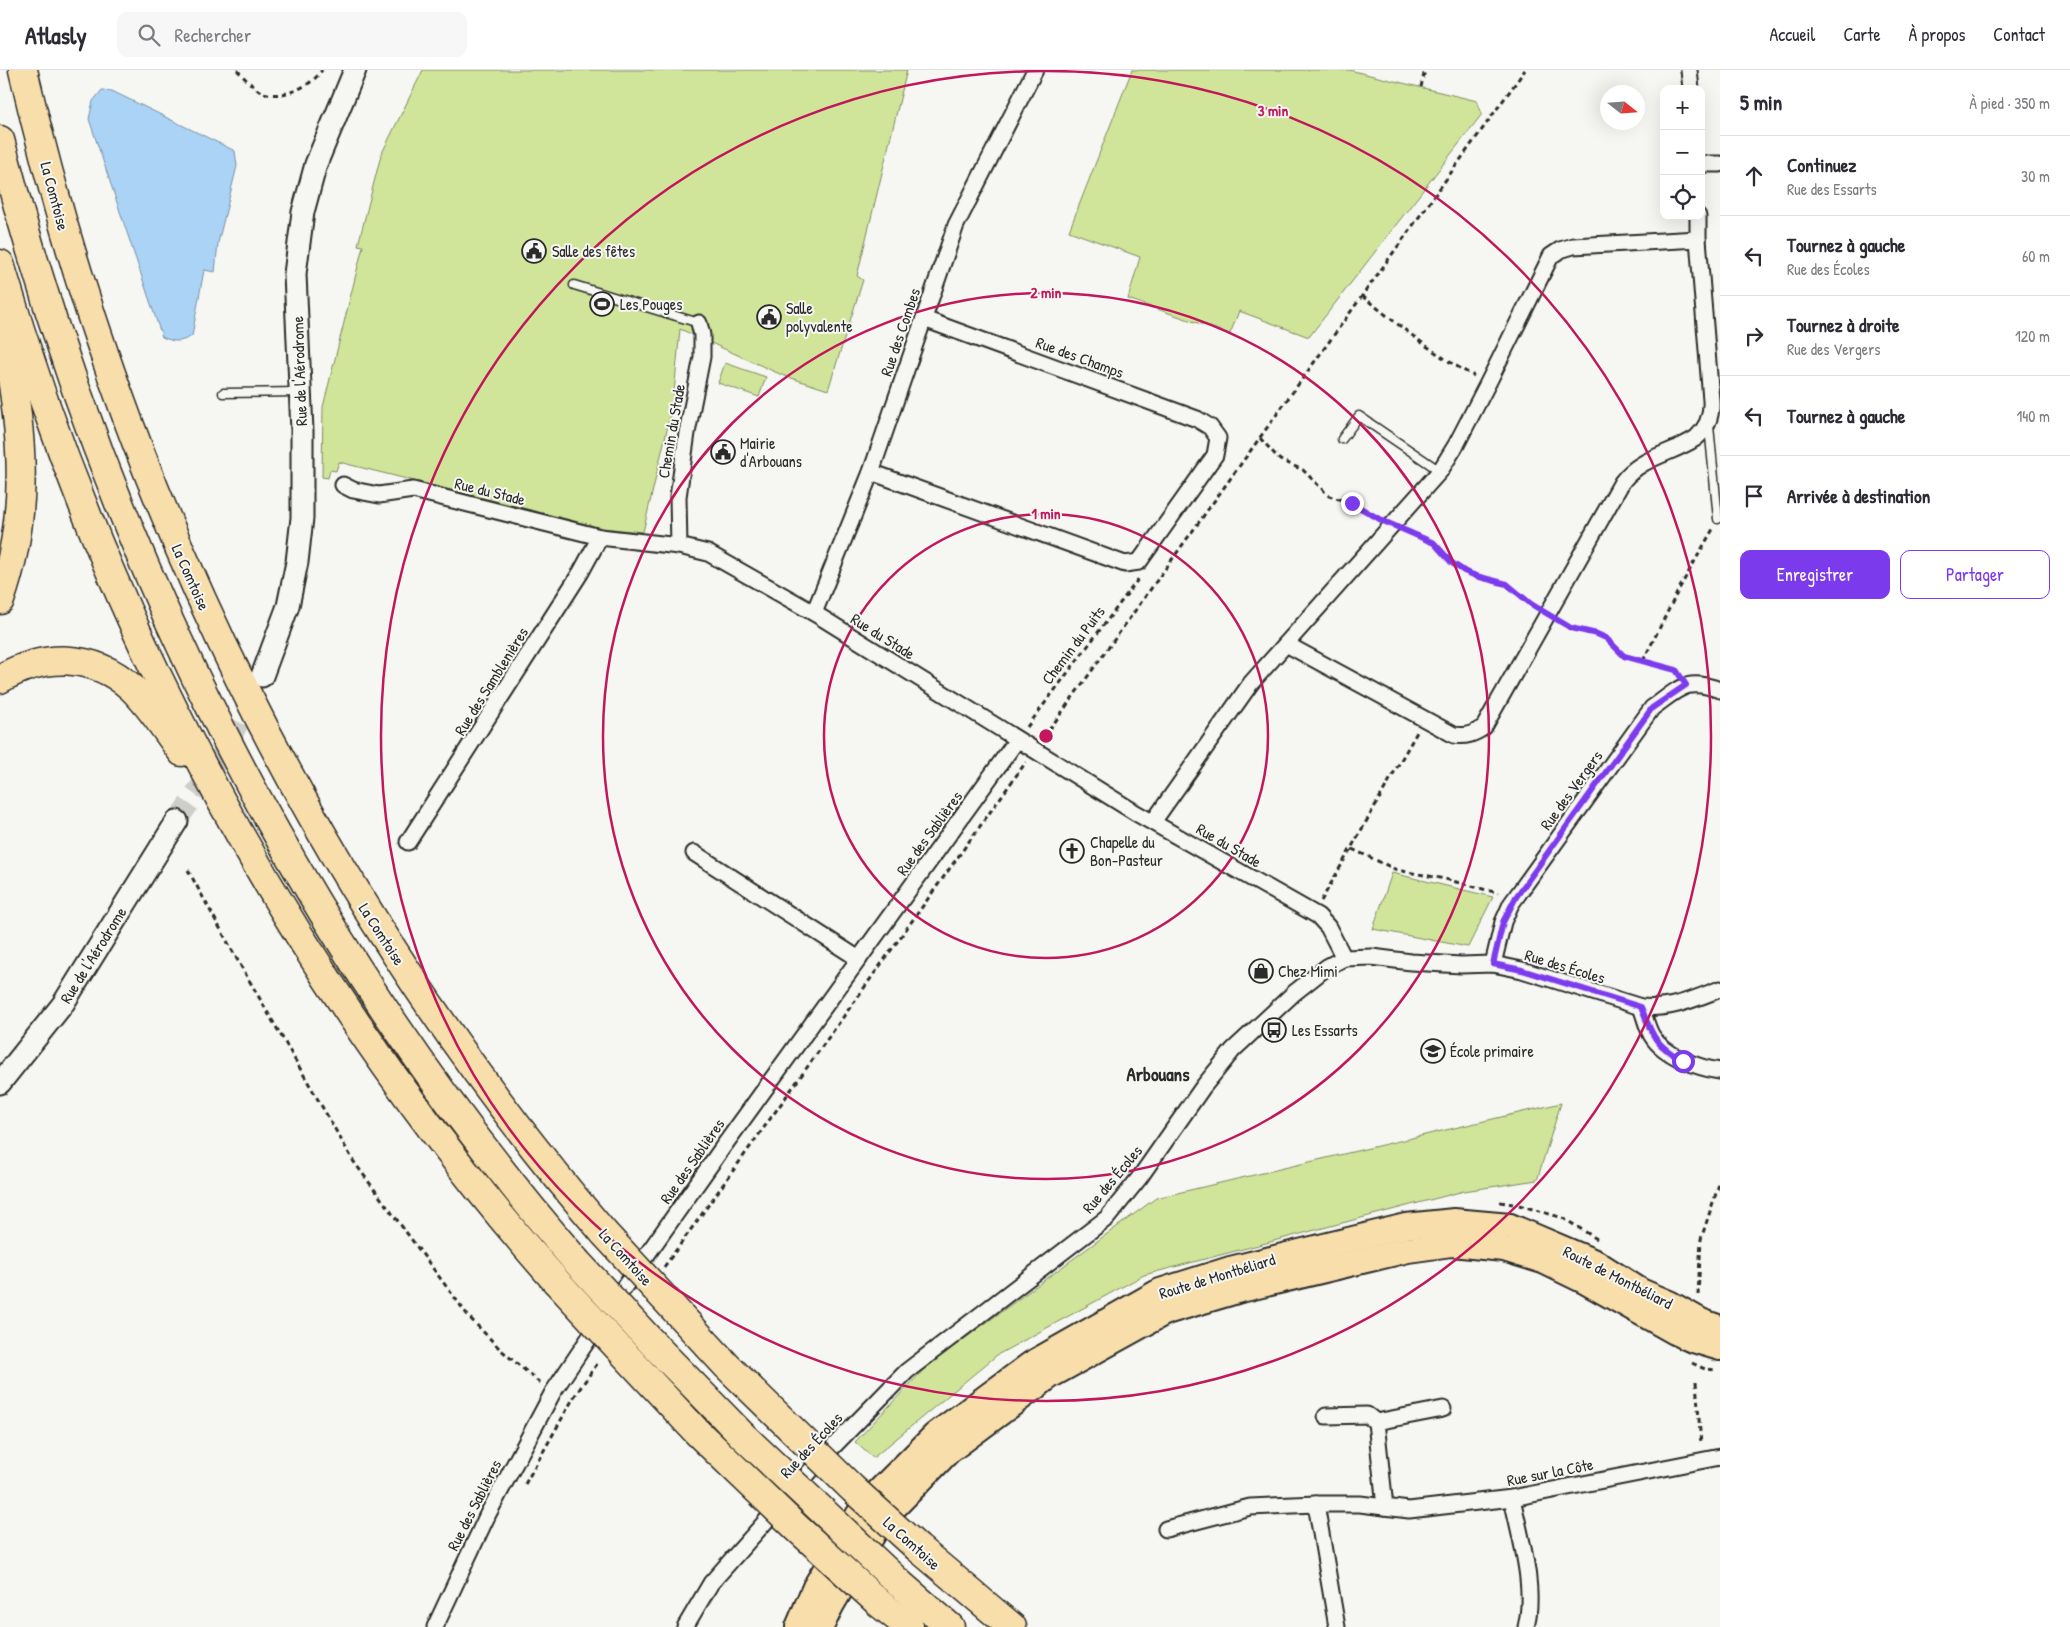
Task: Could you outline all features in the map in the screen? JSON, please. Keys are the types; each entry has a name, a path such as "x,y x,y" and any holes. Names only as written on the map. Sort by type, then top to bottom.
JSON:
{"highway":[{"name":"La Comtoise","path":"23,70 70,251 108,367 164,516 209,617 249,699 310,814 400,962 489,1090 540,1156 604,1233 727,1366 853,1489 918,1548 1012,1627"},
{"path":"0,140 52,320 104,468 134,541 168,618 233,752 318,905 407,1040 468,1126 576,1261 742,1435 898,1582 950,1627"},
{"path":"0,264 54,430 105,560 147,654 213,787 253,860 295,929 385,1067 480,1191 556,1281 697,1432 797,1528 879,1603 909,1627"},
{"path":"0,307 16,398 21,460 16,537 0,600"},
{"path":"0,679 25,666 49,661 72,661 106,670 133,690 213,787"}],"main road":[{"name":"Route de Montbéliard","path":"798,1627 814,1587 863,1507 935,1435 1031,1364 1160,1291 1221,1271 1406,1226 1454,1221 1510,1226 1597,1263 1641,1291 1669,1302 1701,1321 1720,1328"},
{"name":"Route de Montbéliard","path":"821,1627 881,1521 949,1451 1050,1376 1166,1312 1237,1291 1408,1250 1451,1244 1504,1249 1543,1261 1586,1282 1675,1332 1690,1339 1720,1348"}],"street":[{"name":"Rue de l'Aérodrome","path":"262,676 288,606 297,562 302,518 300,392 295,274 303,212 316,164 355,70"},
{"name":"Rue des Combes","path":"814,613 871,472 956,225 1035,70"},
{"path":"1689,70 1690,85"},
{"path":"1705,164 1720,164"},
{"path":"1286,644 1454,735 1475,734 1484,727 1622,482 1631,470 1640,464 1688,443 1702,432 1708,422 1712,410 1698,220"},
{"path":"1153,822 1251,683 1440,471 1456,445 1488,383 1550,256 1572,246 1698,239"},
{"name":"Rue des Champs","path":"924,319 1197,419 1210,427 1218,438 1215,455 1139,562"},
{"name":"Chemin du Stade","path":"679,546 678,497 687,433 702,357 702,335 698,323"},
{"path":"871,472 1125,564 1139,562"},
{"name":"Rue du Stade","path":"343,485 366,494 397,493 413,490 600,537 679,546 708,553 814,613 1017,740 1153,822 1313,914 1328,927 1344,958"},
{"name":"Rue des Samblenières","path":"408,842 581,572 600,537"},
{"path":"1686,685 1707,685 1720,690"},
{"name":"Rue des Vergers","path":"1493,964 1503,922 1516,897 1652,708 1686,685"},
{"name":"Rue des Sablières","path":"435,1627 488,1514 553,1392 633,1275 1017,740"},
{"name":"Rue de l'Aérodrome","path":"0,1083 63,1004 177,821"},
{"path":"694,853 859,959"},
{"name":"Rue des Écoles","path":"685,1627 711,1583 820,1459 907,1371 1106,1218 1140,1177 1202,1087 1233,1050 1294,993 1327,966 1344,958 1372,957 1461,965 1493,964 1522,970 1641,1007 1655,1009 1684,1004 1720,988"},
{"path":"1641,1007 1653,1038 1669,1052 1683,1061 1718,1071"},
{"path":"1376,1422 1443,1409"},
{"path":"1326,1416 1367,1415 1376,1422 1385,1507"},
{"name":"Rue sur la Côte","path":"1166,1530 1250,1507 1360,1504 1409,1510 1512,1498 1720,1457"},
{"path":"1512,1498 1526,1567 1530,1614 1526,1627"},
{"path":"1316,1504 1337,1627"}],"lane":[{"path":"574,285 698,323"},
{"path":"223,393 300,392"},
{"path":"1342,439 1359,416 1440,471"},
{"path":"1708,422 1718,520"}],"path":[{"path":"237,70 263,93 279,94 301,88 322,70"},
{"path":"1421,87 1425,70"},
{"path":"663,1268 1525,70"},
{"path":"1362,296 1459,368 1488,383"},
{"path":"1260,438 1280,460 1303,470 1329,496 1352,503 1381,520 1434,543 1452,563 1464,571 1507,584 1531,604 1571,628 1606,638 1624,656 1676,670 1686,685"},
{"path":"1643,661 1679,589 1718,520"},
{"name":"Chemin du Puits","path":"1017,740 1139,578 1139,562"},
{"path":"1313,914 1352,849 1424,718"},
{"path":"1352,849 1397,870 1445,878 1479,889 1516,897"},
{"path":"188,870 238,962 354,1162 470,1317 529,1375 553,1392"},
{"path":"1698,1295 1701,1239 1720,1181"},
{"path":"522,1489 574,1397 602,1357"},
{"path":"1696,1382 1702,1460"}],"green space":[{"name":"Les Pouges","path":"423,70 907,70 857,276 863,280 828,390 782,375 680,329 673,404 643,532 602,528 339,462 336,471 330,470 328,478 322,477 323,407 363,246 358,245 381,155"},
{"path":"1132,70 1349,70 1477,101 1482,114 1309,337 1239,311 1230,334 1128,299 1140,257 1069,231"},
{"path":"725,363 766,377 759,397 718,383"},
{"path":"1392,873 1493,897 1468,947 1373,929"},
{"path":"1561,1103 1537,1180 1464,1191 1144,1275 997,1355 873,1458 855,1442 926,1367 1156,1198"}],"water":[{"path":"102,90 112,91 235,151 237,166 218,243 215,272 204,270 192,336 184,340 174,341 162,337 89,119 93,101"}],"tunnel":[{"path":"177,821 223,753 256,688"}],"place":[{"name":"Salle des fêtes","path":"534,251"},
{"name":"Les Pouges","path":"602,304"},
{"name":"Salle polyvalente","path":"769,317"},
{"name":"Mairie d'Arbouans","path":"723,452"},
{"name":"Chapelle du Bon-Pasteur","path":"1072,851"},
{"name":"Chez Mimi","path":"1261,971"},
{"name":"Les Essarts","path":"1274,1030"},
{"name":"École primaire","path":"1433,1051"}],"district":[{"name":"Arbouans","path":"1158,1074"}],"route":[{"path":"1352,503 1381,520 1434,543 1452,563 1464,571 1507,584 1531,604 1571,628 1606,638 1624,656 1676,670 1686,685 1652,708 1511,904 1503,922 1493,964 1522,970 1641,1007 1653,1038 1683,1061"}]}
